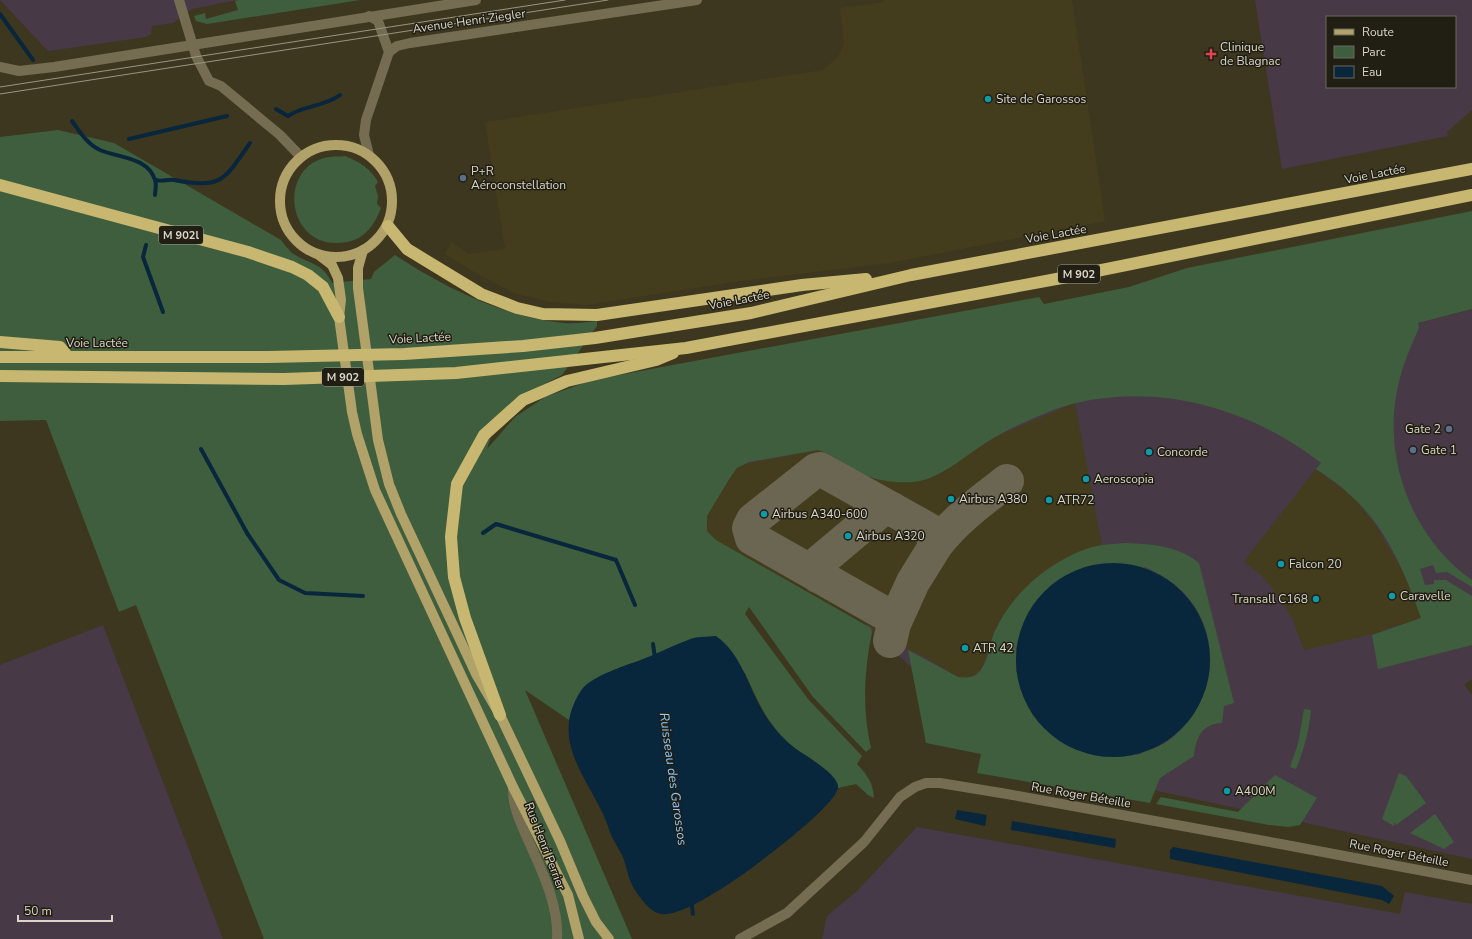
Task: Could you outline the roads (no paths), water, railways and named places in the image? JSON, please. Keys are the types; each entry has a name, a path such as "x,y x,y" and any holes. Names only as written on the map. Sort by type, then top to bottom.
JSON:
{"highway":[{"name":"Voie Lactée","path":"0,357 268,357 397,354 523,346 595,338 751,313 911,275 1472,169"},
{"name":"M 902l","path":"0,185 248,252 292,267 308,275 323,287 339,317"},
{"name":"M 902","path":"0,376 284,379 456,373 686,348 1074,275 1472,195"},
{"path":"388,226 408,249 481,294 517,308 543,314 597,315 802,285 911,275"},
{"path":"0,342 60,347 68,357"},
{"path":"500,715 465,618 454,577 451,537 457,484 484,435 524,400 566,381 656,360 686,348"}],"main road":[{"path":"319,255 334,257 349,256 373,244 388,226 392,211 392,195 388,180 380,166 369,155 352,147 334,145 313,150 300,157 289,171 283,182 280,200 282,218 290,234 304,248 319,255 332,265 338,278 341,300 339,317 352,412 356,434 375,490 514,787 568,895 580,939"},
{"path":"363,250 357,275 374,412 383,463 400,514 476,674 500,715 560,841 583,896 596,922 609,939"}],"street":[{"path":"179,0 194,45 196,56 208,81 226,91 280,135 300,157"},
{"name":"Avenue Henri Ziegler","path":"0,68 19,71 476,0"},
{"name":"Avenue Henri Ziegler","path":"389,52 397,46 410,43 697,0"},
{"path":"369,16 378,21 389,52 366,120 364,135 369,155"},
{"name":"Rue Roger Béteille","path":"740,939 787,913 864,842 900,797 915,787 926,783 940,783 1007,794 1472,880"},
{"name":"Rue Henri Perrier","path":"514,787 513,799 521,825 545,878 556,916 557,939"}],"water":[{"path":"1103,563 1123,563 1141,567 1159,574 1182,591 1194,606 1203,623 1210,650 1210,670 1203,697 1194,714 1182,729 1167,741 1150,750 1123,757 1103,757 1085,753 1067,746 1051,735 1038,722 1027,706 1020,688 1016,670 1016,650 1020,632 1027,614 1038,598 1051,585 1067,574 1085,567"},
{"path":"716,636 734,655 765,715 775,729 793,747 828,772 837,782 838,787 835,794 818,814 782,845 744,874 699,902 684,909 661,914 653,911 646,905 633,886 622,855 612,837 603,813 574,756 570,745 569,722 574,704 580,692 594,679 691,639"},
{"path":"957,810 987,815 985,826 955,819"},
{"path":"1012,821 1116,839 1115,848 1011,830"},
{"path":"1173,847 1382,886 1394,896 1389,904 1382,900 1170,859 1170,850"}],"waterway":[{"name":"Ruisseau des Garossos","path":"0,14 33,60"},
{"path":"276,109 288,116 294,112 327,102 340,95"},
{"path":"129,139 227,116"},
{"name":"Ruisseau des Garossos","path":"72,121 84,138 96,148 108,153 132,159 146,167 151,172 156,182 155,195"},
{"path":"156,180 203,183 221,179 234,166 250,143"},
{"name":"Ruisseau des Garossos","path":"146,245 143,257 163,312"},
{"name":"Ruisseau des Garossos","path":"201,449 247,533 279,580 305,593 363,596"},
{"name":"Ruisseau des Garossos","path":"483,533 496,524 616,560 635,605"},
{"name":"Ruisseau des Garossos","path":"653,644 655,658"},
{"name":"Ruisseau des Garossos","path":"691,900 693,914"}],"tram line":[{"path":"0,87 565,0"},
{"path":"0,94 608,0"}],"place":[{"name":"Clinique de Blagnac","path":"1211,54"},
{"name":"Site de Garossos","path":"988,99"},
{"name":"P+R Aéroconstellation","path":"463,178"},
{"name":"Gate 2","path":"1449,429"},
{"name":"Gate 1","path":"1413,450"},
{"name":"Concorde","path":"1149,452"},
{"name":"Aeroscopia","path":"1086,479"},
{"name":"Airbus A380","path":"951,499"},
{"name":"ATR72","path":"1049,500"},
{"name":"Airbus A340-600","path":"764,514"},
{"name":"Airbus A320","path":"848,536"},
{"name":"Falcon 20","path":"1281,564"},
{"name":"Caravelle","path":"1392,596"},
{"name":"Transall C168","path":"1316,599"},
{"name":"ATR 42","path":"965,648"},
{"name":"A400M","path":"1227,791"}]}
